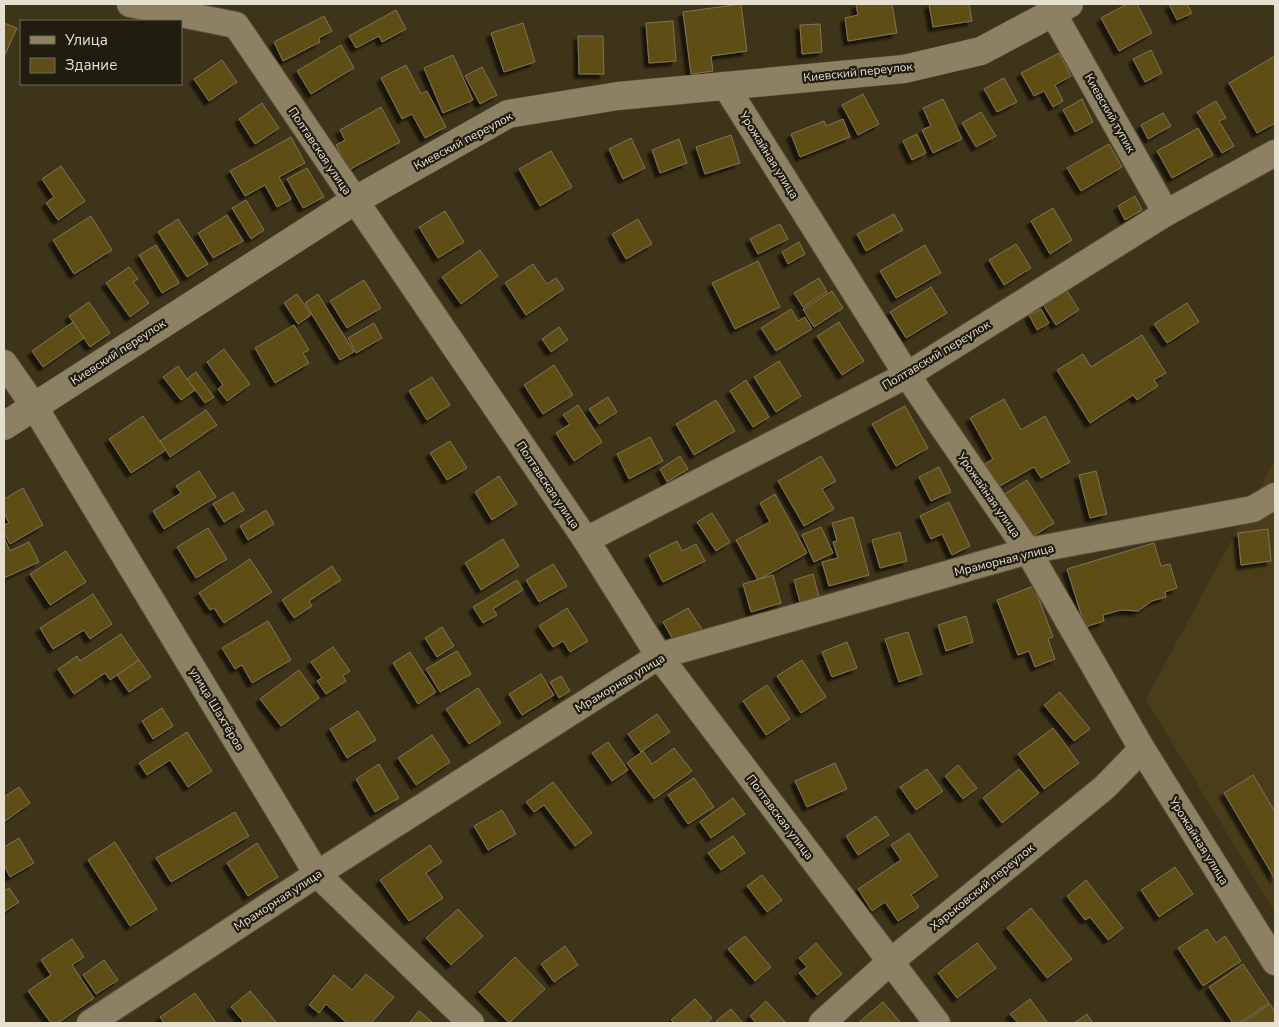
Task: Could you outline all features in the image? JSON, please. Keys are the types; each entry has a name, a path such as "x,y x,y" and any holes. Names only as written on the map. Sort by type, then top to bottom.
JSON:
{"street":[{"name":"Полтавская улица","path":"130,4 236,25 586,540 659,656 936,1023"},
{"name":"Киевский переулок","path":"4,426 354,201 508,114 618,96 904,69 981,51 1061,8"},
{"name":"Киевский тупик","path":"1061,8 1166,213"},
{"name":"Урожайная улица","path":"725,85 907,375 1028,551 1142,750 1275,962"},
{"name":"Полтавский переулок","path":"586,540 907,375 1166,213 1275,153"},
{"name":"улица Шахтёров","path":"4,363 34,406 317,874 472,1023"},
{"name":"Мраморная улица","path":"90,1023 317,874 659,656 1028,551 1253,509 1275,496"},
{"name":"Харьковский переулок","path":"822,1023 890,962 1105,787 1142,750"}],"shaded area":[{"path":"1275,460 1275,913 1146,699"}],"building":[{"path":"741,4 747,51 711,56 713,71 691,74 683,12"},
{"path":"856,4 892,4 897,33 848,41 845,18 858,15"},
{"path":"929,4 969,4 972,21 933,27"},
{"path":"1127,4 1137,4 1152,33 1119,51 1101,18"},
{"path":"1169,4 1187,4 1192,13 1177,20"},
{"path":"396,10 406,29 382,42 379,36 356,48 349,36"},
{"path":"324,16 332,31 319,38 320,42 283,61 274,42"},
{"path":"673,21 676,61 649,63 646,23"},
{"path":"4,23 17,28 4,57"},
{"path":"523,23 535,62 504,72 491,33"},
{"path":"820,24 822,52 802,54 800,25"},
{"path":"578,36 603,36 604,74 579,74"},
{"path":"341,45 354,68 311,94 297,71"},
{"path":"1151,50 1162,73 1145,82 1133,59"},
{"path":"1059,53 1071,76 1055,85 1063,101 1053,107 1044,91 1034,96 1021,73"},
{"path":"453,55 473,100 443,113 424,68"},
{"path":"1275,56 1275,123 1257,133 1229,83"},
{"path":"222,60 237,82 209,101 194,79"},
{"path":"406,65 421,94 427,91 446,127 425,138 412,114 402,119 381,78"},
{"path":"482,67 497,95 480,104 465,76"},
{"path":"1004,78 1017,102 997,112 984,89"},
{"path":"863,94 879,124 858,135 842,105"},
{"path":"943,99 962,139 933,153 922,130 931,126 923,108"},
{"path":"1082,99 1093,122 1075,132 1063,110"},
{"path":"1216,101 1226,118 1219,121 1234,146 1222,153 1197,112"},
{"path":"262,103 279,128 255,144 239,119"},
{"path":"381,107 400,142 349,170 336,145 345,140 340,130"},
{"path":"981,112 996,136 976,147 962,123"},
{"path":"1163,113 1171,126 1148,139 1141,125"},
{"path":"843,119 850,137 800,157 791,134 824,121 826,126"},
{"path":"1198,128 1213,155 1172,178 1157,151"},
{"path":"917,134 926,153 912,160 903,141"},
{"path":"731,135 740,163 705,174 696,147"},
{"path":"291,137 305,163 279,177 291,199 277,207 265,185 245,196 230,171"},
{"path":"631,138 645,168 623,179 609,149"},
{"path":"679,139 687,163 660,173 652,150"},
{"path":"1109,144 1122,167 1081,191 1067,168"},
{"path":"551,151 572,187 540,206 519,169"},
{"path":"61,166 85,201 58,220 46,203 54,197 42,179"},
{"path":"307,168 324,197 303,208 287,179"},
{"path":"1135,196 1142,210 1125,220 1118,206"},
{"path":"246,200 264,230 251,239 232,208"},
{"path":"1053,208 1072,240 1050,254 1031,221"},
{"path":"445,211 464,242 438,258 419,227"},
{"path":"894,214 903,230 866,251 857,234"},
{"path":"227,215 243,241 213,258 198,233"},
{"path":"91,216 112,250 74,274 53,240"},
{"path":"178,219 208,264 187,277 158,232"},
{"path":"638,219 652,244 626,259 612,234"},
{"path":"780,224 788,239 758,254 750,239"},
{"path":"799,242 805,254 788,264 782,252"},
{"path":"1016,244 1031,268 1004,285 989,260"},
{"path":"156,245 179,283 162,293 139,255"},
{"path":"925,245 941,273 896,298 880,271"},
{"path":"480,250 498,276 461,304 442,277"},
{"path":"758,261 780,307 735,329 712,283"},
{"path":"533,264 547,284 556,278 564,289 526,315 505,283"},
{"path":"129,267 138,279 133,282 149,303 130,317 106,283"},
{"path":"819,278 827,292 803,307 794,293"},
{"path":"364,280 381,308 347,328 330,301"},
{"path":"931,287 947,313 906,338 890,312"},
{"path":"1065,288 1079,310 1056,325 1042,303"},
{"path":"832,291 843,308 814,327 803,309"},
{"path":"297,294 311,315 298,324 284,303"},
{"path":"318,294 354,352 340,360 305,303"},
{"path":"89,302 110,333 90,347 69,316"},
{"path":"1187,303 1199,322 1167,343 1154,324"},
{"path":"791,309 798,321 805,317 812,329 776,351 761,328"},
{"path":"1041,309 1049,323 1037,330 1029,315"},
{"path":"73,322 84,338 43,367 32,351"},
{"path":"839,322 864,361 842,375 817,336"},
{"path":"374,323 382,338 356,353 348,338"},
{"path":"294,325 309,350 303,353 309,363 275,383 255,348"},
{"path":"559,327 568,340 551,352 542,339"},
{"path":"1142,335 1166,373 1154,380 1158,386 1137,400 1133,395 1090,423 1057,370 1083,354 1091,367"},
{"path":"224,349 250,384 227,401 218,389 223,385 207,362"},
{"path":"779,361 801,396 776,412 754,377"},
{"path":"554,365 573,395 543,414 524,385"},
{"path":"178,366 195,390 181,400 163,377"},
{"path":"196,372 214,397 205,403 187,379"},
{"path":"432,377 450,405 427,420 409,391"},
{"path":"746,380 769,417 753,427 730,391"},
{"path":"608,397 617,412 599,424 589,409"},
{"path":"1004,399 1021,430 1045,416 1070,462 1041,478 1034,467 998,487 985,464 993,459 970,418"},
{"path":"716,400 735,431 694,455 676,424"},
{"path":"578,405 602,442 574,461 556,433 570,424 563,415"},
{"path":"905,406 928,448 896,466 872,424"},
{"path":"206,410 217,425 170,457 160,441"},
{"path":"143,416 166,450 131,473 109,439"},
{"path":"650,437 663,461 629,479 617,454"},
{"path":"450,441 467,468 447,480 430,453"},
{"path":"680,456 688,469 667,482 660,469"},
{"path":"821,456 836,481 822,489 834,509 804,526 778,481"},
{"path":"939,467 951,492 931,501 919,477"},
{"path":"199,471 216,497 164,529 153,511 181,493 176,486"},
{"path":"1096,471 1107,514 1090,518 1079,475"},
{"path":"499,476 517,504 492,520 475,492"},
{"path":"1027,480 1054,523 1027,540 1000,497"},
{"path":"23,488 43,525 10,544 4,533 4,525 9,523 4,513 4,499"},
{"path":"233,492 244,510 224,522 213,504"},
{"path":"775,494 807,553 758,580 736,540 770,522 760,503"},
{"path":"949,502 970,546 952,555 942,534 931,539 920,516"},
{"path":"266,510 274,524 248,540 240,526"},
{"path":"712,513 730,542 716,551 697,522"},
{"path":"853,517 869,575 829,586 822,562 838,558 833,542 837,541 832,523"},
{"path":"821,527 833,553 814,562 802,535"},
{"path":"208,528 227,559 196,578 177,547"},
{"path":"1268,529 1271,561 1241,565 1238,533"},
{"path":"900,532 907,561 880,568 872,540"},
{"path":"4,537 10,551 29,542 39,562 4,578"},
{"path":"503,539 519,566 481,590 465,563"},
{"path":"677,541 682,551 696,544 705,561 663,582 649,555"},
{"path":"1154,543 1161,566 1170,564 1177,588 1165,592 1166,597 1152,601 1138,611 1121,610 1103,615 1104,621 1085,627 1067,569"},
{"path":"66,551 86,582 50,605 30,574"},
{"path":"250,559 272,592 224,623 214,608 210,610 199,593"},
{"path":"553,564 567,586 539,602 526,580"},
{"path":"332,566 341,580 309,601 312,606 294,618 282,600"},
{"path":"813,574 819,597 800,602 794,580"},
{"path":"773,575 781,603 751,612 743,584"},
{"path":"517,580 523,590 493,609 497,615 483,623 473,607"},
{"path":"1034,586 1053,637 1048,639 1055,659 1035,667 1029,651 1018,655 997,600"},
{"path":"93,594 112,624 90,639 84,630 53,649 40,628"},
{"path":"567,608 588,641 570,652 563,641 553,647 539,626"},
{"path":"688,608 705,634 675,643 663,622"},
{"path":"966,616 973,642 946,651 938,625"},
{"path":"268,621 291,660 252,683 242,665 235,669 222,648"},
{"path":"442,627 454,646 437,657 425,638"},
{"path":"908,632 922,674 899,682 885,639"},
{"path":"121,634 139,660 110,680 105,673 74,694 58,669 77,656 80,661"},
{"path":"847,642 857,668 832,677 822,652"},
{"path":"333,647 350,671 343,676 346,681 326,694 317,681 322,678 311,662"},
{"path":"457,651 471,674 440,692 426,669"},
{"path":"410,652 436,692 418,704 393,663"},
{"path":"139,660 151,677 129,692 117,675"},
{"path":"802,660 826,697 801,713 777,676"},
{"path":"299,670 319,698 281,726 260,699"},
{"path":"541,674 554,695 522,715 509,694"},
{"path":"561,676 570,691 559,698 550,682"},
{"path":"767,685 790,719 766,735 743,701"},
{"path":"478,688 501,723 469,744 446,709"},
{"path":"1060,692 1090,729 1074,741 1044,705"},
{"path":"162,708 173,726 153,739 142,721"},
{"path":"358,711 376,740 347,758 330,729"},
{"path":"657,714 670,732 641,752 628,734"},
{"path":"1053,728 1079,763 1044,789 1018,754"},
{"path":"187,732 212,771 188,787 170,760 147,775 139,763"},
{"path":"432,735 450,762 416,785 398,758"},
{"path":"608,742 628,770 612,781 592,753"},
{"path":"674,748 692,771 654,799 627,763 643,751 652,764"},
{"path":"835,763 847,789 807,807 795,781"},
{"path":"379,764 399,798 375,812 356,779"},
{"path":"958,765 977,788 963,799 945,776"},
{"path":"927,769 943,791 916,810 900,787"},
{"path":"1019,769 1039,793 1002,823 983,798"},
{"path":"1253,775 1275,812 1275,879 1224,793"},
{"path":"694,778 714,807 688,824 668,795"},
{"path":"553,782 592,833 575,846 544,805 534,812 526,802"},
{"path":"19,787 30,803 4,822 4,797"},
{"path":"733,798 745,814 711,838 700,822"},
{"path":"502,810 516,834 488,850 474,826"},
{"path":"235,812 249,836 171,882 156,858"},
{"path":"876,816 889,835 858,855 846,836"},
{"path":"909,833 938,876 911,895 919,907 898,921 885,902 872,911 858,889 901,860 891,845"},
{"path":"733,836 745,853 721,870 708,853"},
{"path":"19,838 34,863 10,877 4,865 4,847"},
{"path":"115,842 157,909 130,926 88,860"},
{"path":"257,843 278,877 248,896 227,863"},
{"path":"430,845 442,862 426,873 443,898 409,921 380,880"},
{"path":"1175,867 1193,894 1159,917 1141,890"},
{"path":"762,875 782,900 767,912 747,886"},
{"path":"1086,880 1123,928 1108,940 1090,917 1085,920 1067,896"},
{"path":"9,888 19,902 4,912 4,891"},
{"path":"1031,908 1072,959 1047,978 1007,928"},
{"path":"458,909 483,936 451,965 426,938"},
{"path":"1207,929 1216,943 1225,936 1241,961 1203,986 1178,948"},
{"path":"745,936 771,967 755,981 728,949"},
{"path":"72,939 84,957 72,965 94,998 58,1023 51,1023 28,991 51,975 41,960"},
{"path":"816,943 842,974 817,995 799,973 807,967 799,958"},
{"path":"977,943 996,968 957,998 938,973"},
{"path":"565,946 578,965 554,982 541,964"},
{"path":"515,957 545,989 509,1023 479,992"},
{"path":"104,960 118,980 96,994 83,975"},
{"path":"1243,964 1269,1003 1239,1023 1233,1023 1209,987"},
{"path":"366,974 394,997 371,1023 347,1023 326,1004 319,1013 309,1005 334,975 352,990"},
{"path":"250,991 277,1023 241,1023 243,1021 231,1007"},
{"path":"195,993 216,1023 164,1023 160,1017"},
{"path":"695,999 712,1018 706,1023 674,1023 671,1020"},
{"path":"1030,999 1048,1023 1018,1023 1010,1014"},
{"path":"766,1001 786,1023 756,1023 750,1016"},
{"path":"883,1002 901,1023 858,1023"},
{"path":"1270,1004 1275,1012 1275,1023 1242,1023"},
{"path":"731,1009 743,1023 718,1023 716,1021"},
{"path":"419,1011 433,1023 409,1023"},
{"path":"1087,1014 1093,1023 1074,1023"}]}
